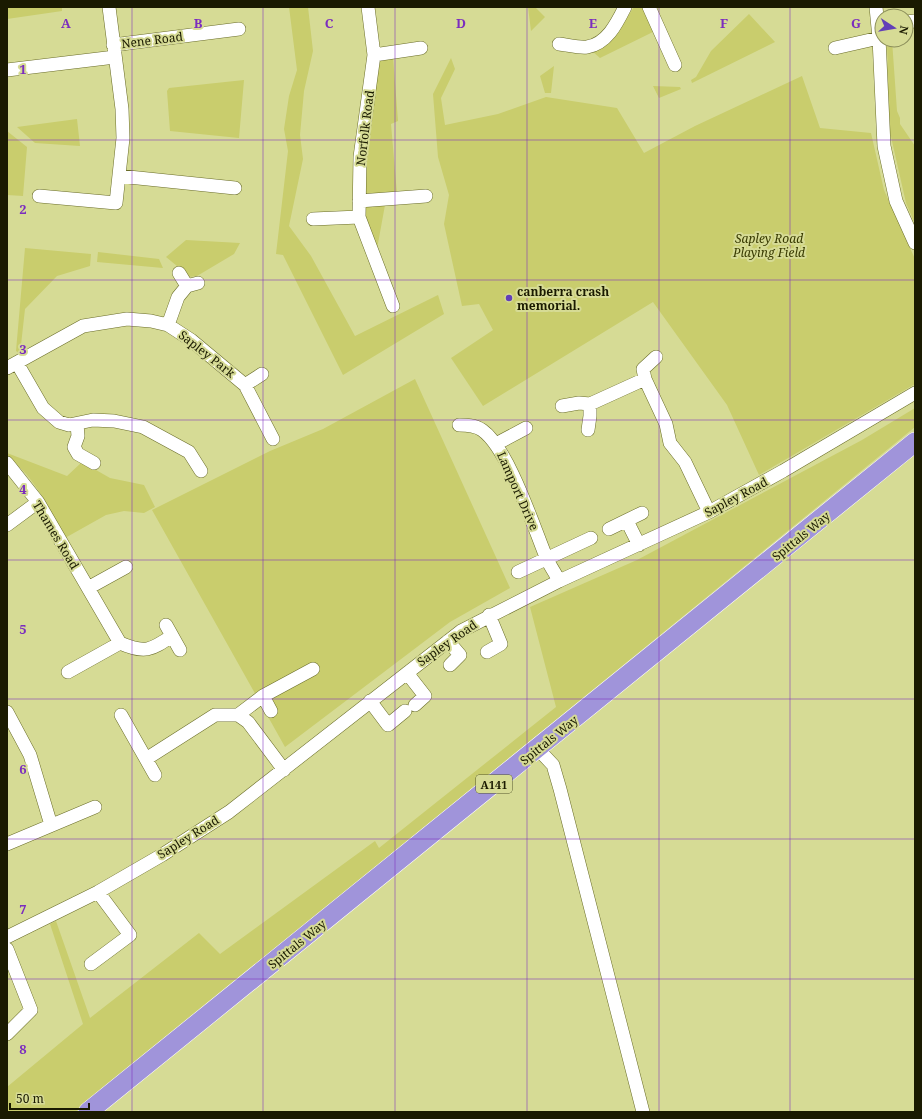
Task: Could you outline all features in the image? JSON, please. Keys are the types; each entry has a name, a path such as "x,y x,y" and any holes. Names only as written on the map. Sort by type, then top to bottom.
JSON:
{"highway":[{"name":"Spittals Way","path":"88,1112 538,749 915,442"}],"street":[{"name":"Nene Road","path":"39,196 116,203 123,138 122,109 109,7"},
{"name":"Norfolk Road","path":"368,7 374,55 360,157 359,216 393,306"},
{"path":"559,44 587,47 600,42 615,27 625,7"},
{"path":"648,7 675,65"},
{"name":"Nene Road","path":"7,70 239,29"},
{"path":"835,48 874,39"},
{"path":"374,55 421,48"},
{"path":"879,48 884,146 896,201 915,244"},
{"path":"119,176 236,188"},
{"path":"359,201 426,196"},
{"path":"313,219 359,216"},
{"name":"Sapley Park","path":"168,325 178,297 192,284 179,273"},
{"name":"Sapley Park","path":"12,365 83,326 126,319 151,321 168,325 191,340 245,385 273,439"},
{"path":"656,357 643,369 645,379 666,424 670,443 685,462 708,512"},
{"path":"12,365 43,408 59,422 69,425 93,420 114,421 143,427 189,452 202,471"},
{"name":"Sapley Park","path":"245,385 262,374"},
{"path":"562,406 579,403 590,404 645,379"},
{"name":"Sapley Road","path":"7,937 98,892 162,855 229,812 461,631 489,615 559,581 708,512 783,471 915,393"},
{"path":"588,430 590,404"},
{"path":"76,424 78,436 74,447 78,454 94,463"},
{"name":"Lamport Drive","path":"458,425 469,425 481,429 496,444 522,496 547,559 559,581"},
{"path":"496,444 526,428"},
{"name":"Thames Road","path":"7,464 38,502 120,643"},
{"path":"7,525 38,502"},
{"path":"609,529 642,513"},
{"path":"627,521 639,545"},
{"path":"518,572 591,538"},
{"path":"88,588 126,567"},
{"path":"487,652 501,644 489,615"},
{"path":"68,672 120,643 136,650 154,648 169,631 180,650"},
{"path":"448,641 460,655 450,665"},
{"path":"238,715 263,696 313,669"},
{"path":"370,702 388,725 410,708 425,696 407,673"},
{"path":"263,696 271,711"},
{"path":"7,712 30,754 51,824"},
{"path":"121,715 155,775"},
{"path":"146,759 215,715 238,715 248,722 284,770"},
{"path":"538,749 553,765 560,789 643,1112"},
{"path":"7,844 51,824 95,807"},
{"path":"91,964 130,935 98,892"},
{"path":"7,949 36,1010 7,1034"}],"green space":[{"path":"7,7 62,7 62,11 7,19"},
{"path":"289,7 308,7 313,51 304,91 300,135 303,159 289,226 311,256 355,336 438,295 444,314 343,375 283,255 276,254 288,151 284,129 289,96 297,70"},
{"path":"528,7 535,7 545,17 531,31"},
{"path":"634,7 642,7 655,31 600,58 592,51 619,30"},
{"path":"749,14 775,42 692,83 691,80 696,77 711,51"},
{"path":"887,48 893,48 897,111 900,118 900,124 915,146 915,224 906,203 889,128"},
{"path":"393,57 398,121 391,124 397,194 365,197 366,153 379,59"},
{"name":"Sapley Road Playing Field","path":"451,58 455,69 441,98 445,125 498,114 546,97 617,108 644,153 695,126 802,76 820,128 871,133 884,190 915,259 915,384 759,475 727,405 653,302 483,406 451,358 493,330 479,304 462,306 444,224 449,195 438,157 433,94"},
{"path":"554,66 551,93 545,93 540,76"},
{"path":"244,80 239,138 170,131 167,91 169,88"},
{"path":"653,86 680,87 681,89 659,98"},
{"path":"77,119 80,146 35,143 17,127"},
{"path":"7,131 27,147 23,196 7,195"},
{"path":"385,205 377,249 365,218 366,206"},
{"path":"186,240 240,243 234,254 197,276 188,277 166,257"},
{"path":"25,248 91,254 90,266 57,276 25,309 20,354 16,351"},
{"path":"98,252 159,259 163,268 97,262"},
{"path":"415,379 510,588 450,622 285,747 152,510 270,451 323,429"},
{"path":"915,408 915,427 75,1112 7,1112 7,1087 83,1024 50,924 56,921 90,1018 199,933 220,954 375,841 379,848 556,707 530,607 637,560 862,440"},
{"path":"7,453 67,476 82,462 110,478 144,485 155,507 144,513 124,511 106,515 65,538 33,483 17,465 7,457"}],"place":[{"name":"canberra crash memorial.","path":"509,298"}]}
